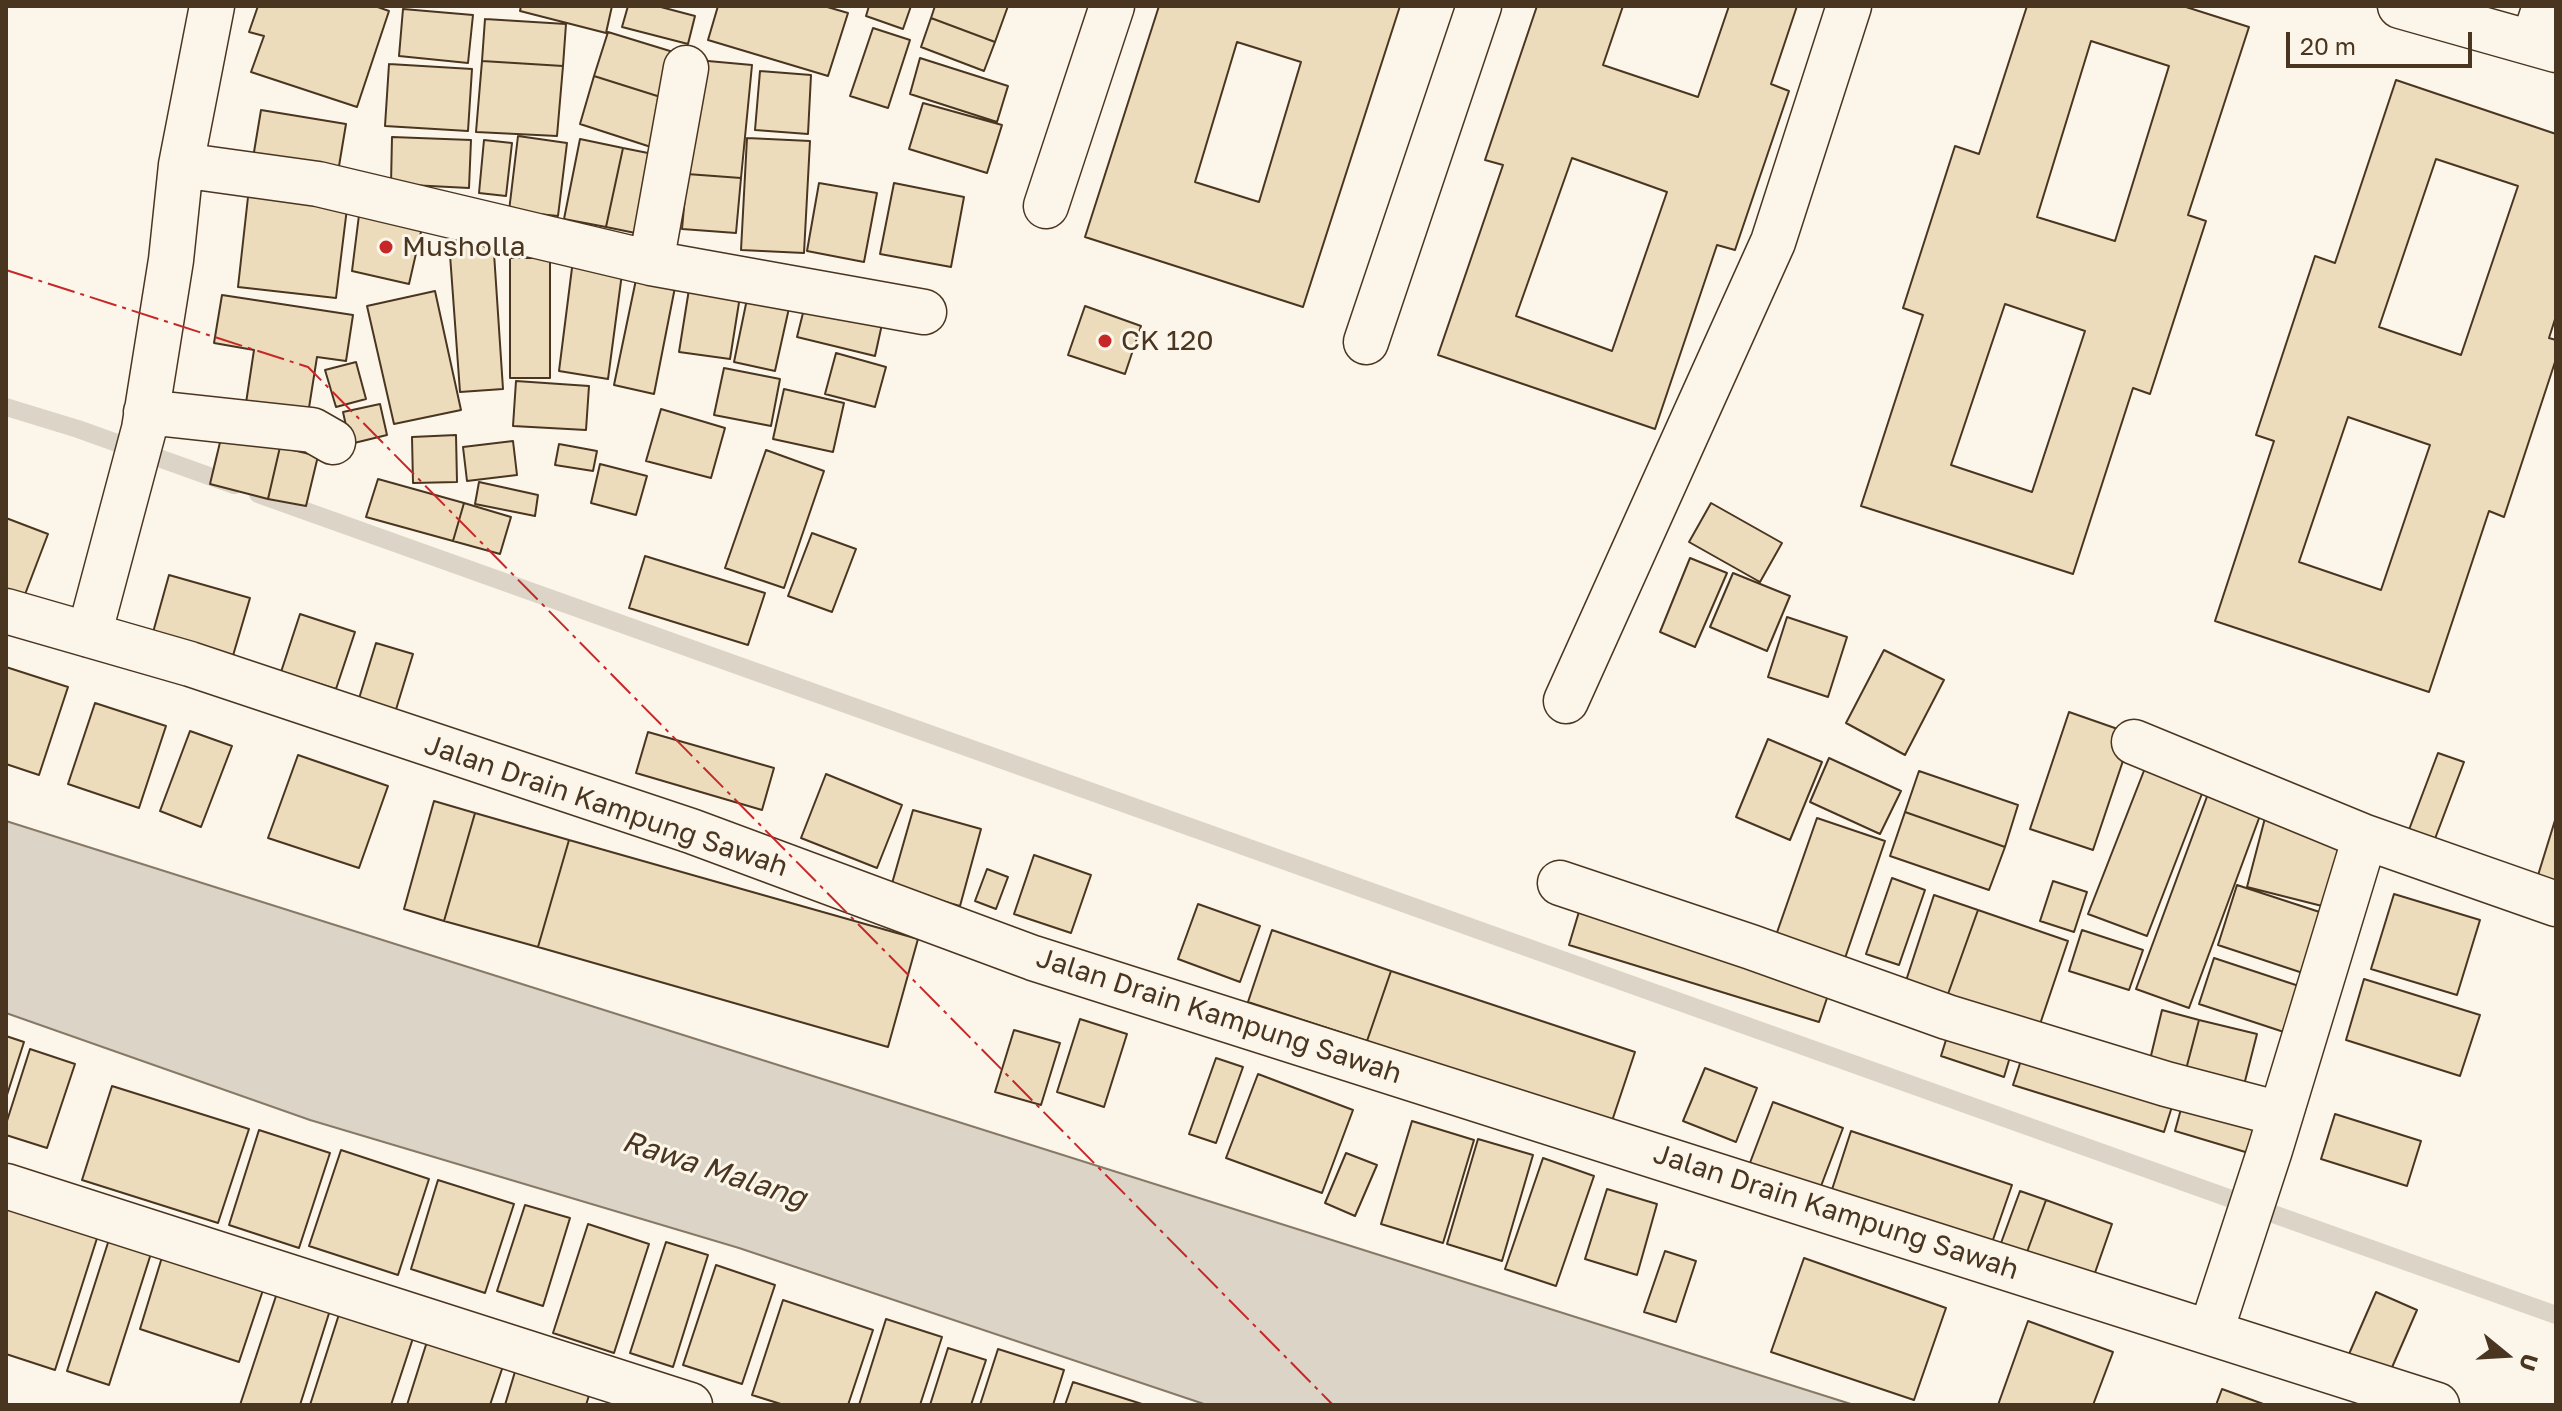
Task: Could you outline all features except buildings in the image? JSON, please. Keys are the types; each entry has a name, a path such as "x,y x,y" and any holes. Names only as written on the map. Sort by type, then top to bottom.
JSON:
{"street":[{"path":"89,635 145,421 171,260 181,165 212,6"},
{"path":"1046,206 1112,6"},
{"path":"1366,342 1479,6"},
{"path":"1566,701 1773,242 1849,6"},
{"path":"2400,6 2544,33"},
{"path":"651,263 686,68"},
{"path":"181,165 318,184 651,263 924,312"},
{"path":"145,421 312,430 333,442"},
{"name":"Jalan Drain Kampung Sawah","path":"6,611 190,664 691,831 1033,958 2437,1405"},
{"path":"2134,742 2365,837 2556,904"},
{"path":"2211,1331 2365,837"},
{"path":"1560,883 1947,1017 2166,1084 2275,1132"},
{"path":"6,1186 690,1405"}],"water":[{"name":"Rawa Malang","path":"6,821 1854,1405 1207,1405 739,1248 310,1120 6,1013"}],"waterway":[{"path":"6,407 78,429 234,485"},
{"path":"258,494 2556,1315"}],"power":[{"path":"6,270 308,367 1333,1405"}],"place":[{"name":"Musholla","path":"386,247"},
{"name":"CK 120","path":"1105,341"}]}
